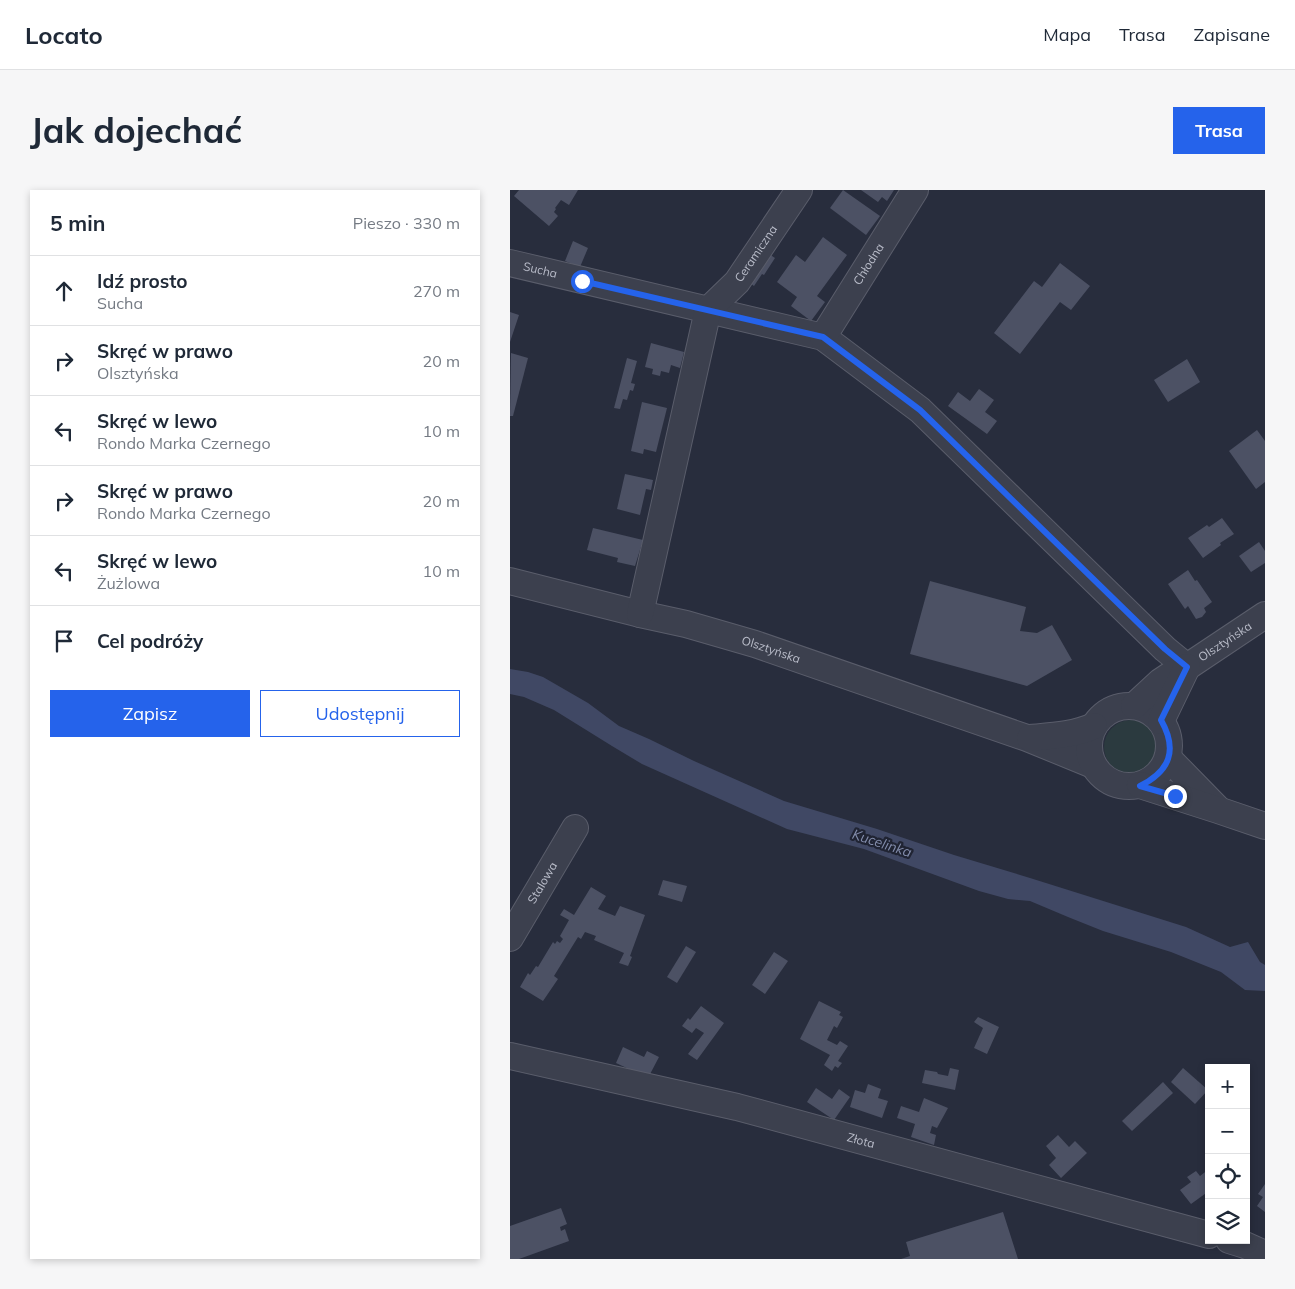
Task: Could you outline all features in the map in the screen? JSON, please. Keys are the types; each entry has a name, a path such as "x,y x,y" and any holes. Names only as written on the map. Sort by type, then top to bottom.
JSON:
{"street":[{"name":"Ceramiczna","path":"708,310 737,282 799,190"},
{"name":"Chłodna","path":"823,337 915,190"},
{"name":"Sucha","path":"510,264 823,337 920,410 1165,649 1187,667"},
{"path":"640,614 708,310"},
{"name":"Olsztyńska","path":"510,581 686,624 754,644 1027,738 1093,765"},
{"name":"Olsztyńska","path":"1134,706 1160,682 1187,667 1265,615"},
{"name":"Olsztyńska","path":"1161,720 1187,667"},
{"path":"1140,786 1152,780 1162,770 1168,758 1170,745 1168,732 1161,720 1152,712 1134,706 1114,709 1102,716 1094,726 1090,738 1089,752 1093,765 1102,776 1113,783 1126,787 1140,786 1265,826"},
{"name":"Olsztyńska","path":"1027,738 1070,734 1094,726"},
{"path":"1168,758 1218,810"},
{"name":"Stalowa","path":"510,938 575,828"},
{"name":"Złota","path":"510,1056 737,1107 1205,1234"},
{"path":"1242,1244 1265,1254"}],"shaded area":[{"path":"1131,720 1141,722 1150,728 1156,737 1158,747 1156,757 1150,766 1141,772 1131,774 1121,772 1112,766 1106,757 1104,747 1106,737 1112,728 1121,722"}],"water":[{"name":"Kucelinka","path":"510,669 543,677 588,703 619,726 784,801 1186,927 1230,947 1248,942 1260,962 1265,965 1265,991 1245,990 1221,972 1171,952 1103,931 1030,901 1008,899 979,891 864,849 787,829 642,764 554,710 524,697 510,694"}],"building":[{"path":"519,190 578,190 569,205 561,200 554,212 558,216 549,226 514,196"},
{"path":"843,190 880,216 866,235 830,208"},
{"path":"861,190 894,190 887,201 882,197 878,202"},
{"path":"823,237 847,255 817,296 825,302 811,321 791,306 797,297 777,282 796,255 805,262"},
{"path":"573,241 588,248 580,267 565,261"},
{"path":"769,254 775,258 754,286 746,280"},
{"path":"1060,263 1090,286 1071,310 1060,302 1020,354 994,333 1034,281 1042,287"},
{"path":"510,312 519,315 510,342"},
{"path":"651,343 684,352 680,368 671,365 669,373 661,371 660,376 652,374 653,369 645,367"},
{"path":"511,353 528,358 513,416 510,416"},
{"path":"627,358 637,361 631,383 635,384 633,391 630,390 627,400 623,399 620,409 614,408"},
{"path":"1187,359 1200,382 1168,402 1154,380"},
{"path":"979,389 994,400 985,412 997,421 987,434 948,406 958,392 970,401"},
{"path":"642,402 667,408 656,452 644,449 643,454 631,451"},
{"path":"1257,430 1265,441 1265,482 1256,489 1229,451"},
{"path":"625,474 653,480 651,490 646,489 640,515 617,509"},
{"path":"1222,518 1234,534 1203,558 1188,538 1207,525 1209,527"},
{"path":"593,528 643,540 635,566 617,562 618,558 587,550"},
{"path":"1259,542 1265,551 1265,563 1251,572 1239,556"},
{"path":"1188,570 1212,602 1204,608 1206,612 1202,617 1196,619 1188,606 1185,609 1168,584"},
{"path":"930,581 1026,607 1020,631 1037,633 1052,625 1072,660 1027,686 910,654"},
{"path":"663,880 687,886 682,902 658,895"},
{"path":"591,887 606,896 598,909 615,916 620,906 645,915 630,956 632,957 628,966 619,963 624,953 594,940 596,936 585,932 581,939 578,937 554,976 558,979 543,1001 520,987 528,973 530,975 536,966 538,967 553,942 555,944 557,941 560,943 563,939 560,936 569,920 560,915 564,909 574,915"},
{"path":"686,946 696,952 677,983 667,977"},
{"path":"774,952 788,961 765,994 752,985"},
{"path":"819,1001 841,1012 839,1015 843,1017 837,1028 834,1026 827,1040 837,1045 840,1041 848,1046 838,1061 842,1063 838,1068 835,1066 832,1071 824,1065 830,1055 800,1039"},
{"path":"701,1006 724,1023 697,1060 688,1054 704,1033 696,1028 692,1033 682,1026 688,1018 690,1020"},
{"path":"978,1017 999,1027 987,1054 974,1048 983,1028 974,1022"},
{"path":"623,1047 644,1057 647,1051 659,1057 648,1078 616,1063"},
{"path":"950,1068 959,1070 955,1090 922,1083 925,1070 948,1076"},
{"path":"1183,1068 1205,1087 1205,1093 1195,1104 1171,1082"},
{"path":"1163,1082 1173,1093 1132,1131 1122,1121"},
{"path":"868,1084 881,1089 878,1098 888,1101 882,1118 850,1107 855,1090 865,1093"},
{"path":"816,1088 832,1099 839,1089 850,1097 834,1120 807,1102"},
{"path":"924,1098 948,1108 937,1128 932,1126 930,1133 936,1135 934,1145 911,1137 915,1124 897,1118 901,1106 919,1112"},
{"path":"1058,1135 1069,1147 1075,1141 1087,1153 1061,1178 1049,1165 1056,1158 1046,1146"},
{"path":"1196,1171 1200,1176 1205,1172 1205,1194 1191,1204 1180,1190 1191,1182 1187,1177"},
{"path":"1265,1184 1265,1212 1257,1206 1263,1197 1258,1194"},
{"path":"561,1208 567,1224 560,1227 561,1231 565,1229 569,1241 519,1259 510,1259 510,1226"},
{"path":"1003,1212 1018,1259 901,1259 910,1256 906,1242"}],"route":[{"path":"582,281 823,337 920,410 1165,649 1187,667 1161,720 1168,732 1170,745 1168,758 1162,770 1152,780 1140,786 1175,796"}]}
